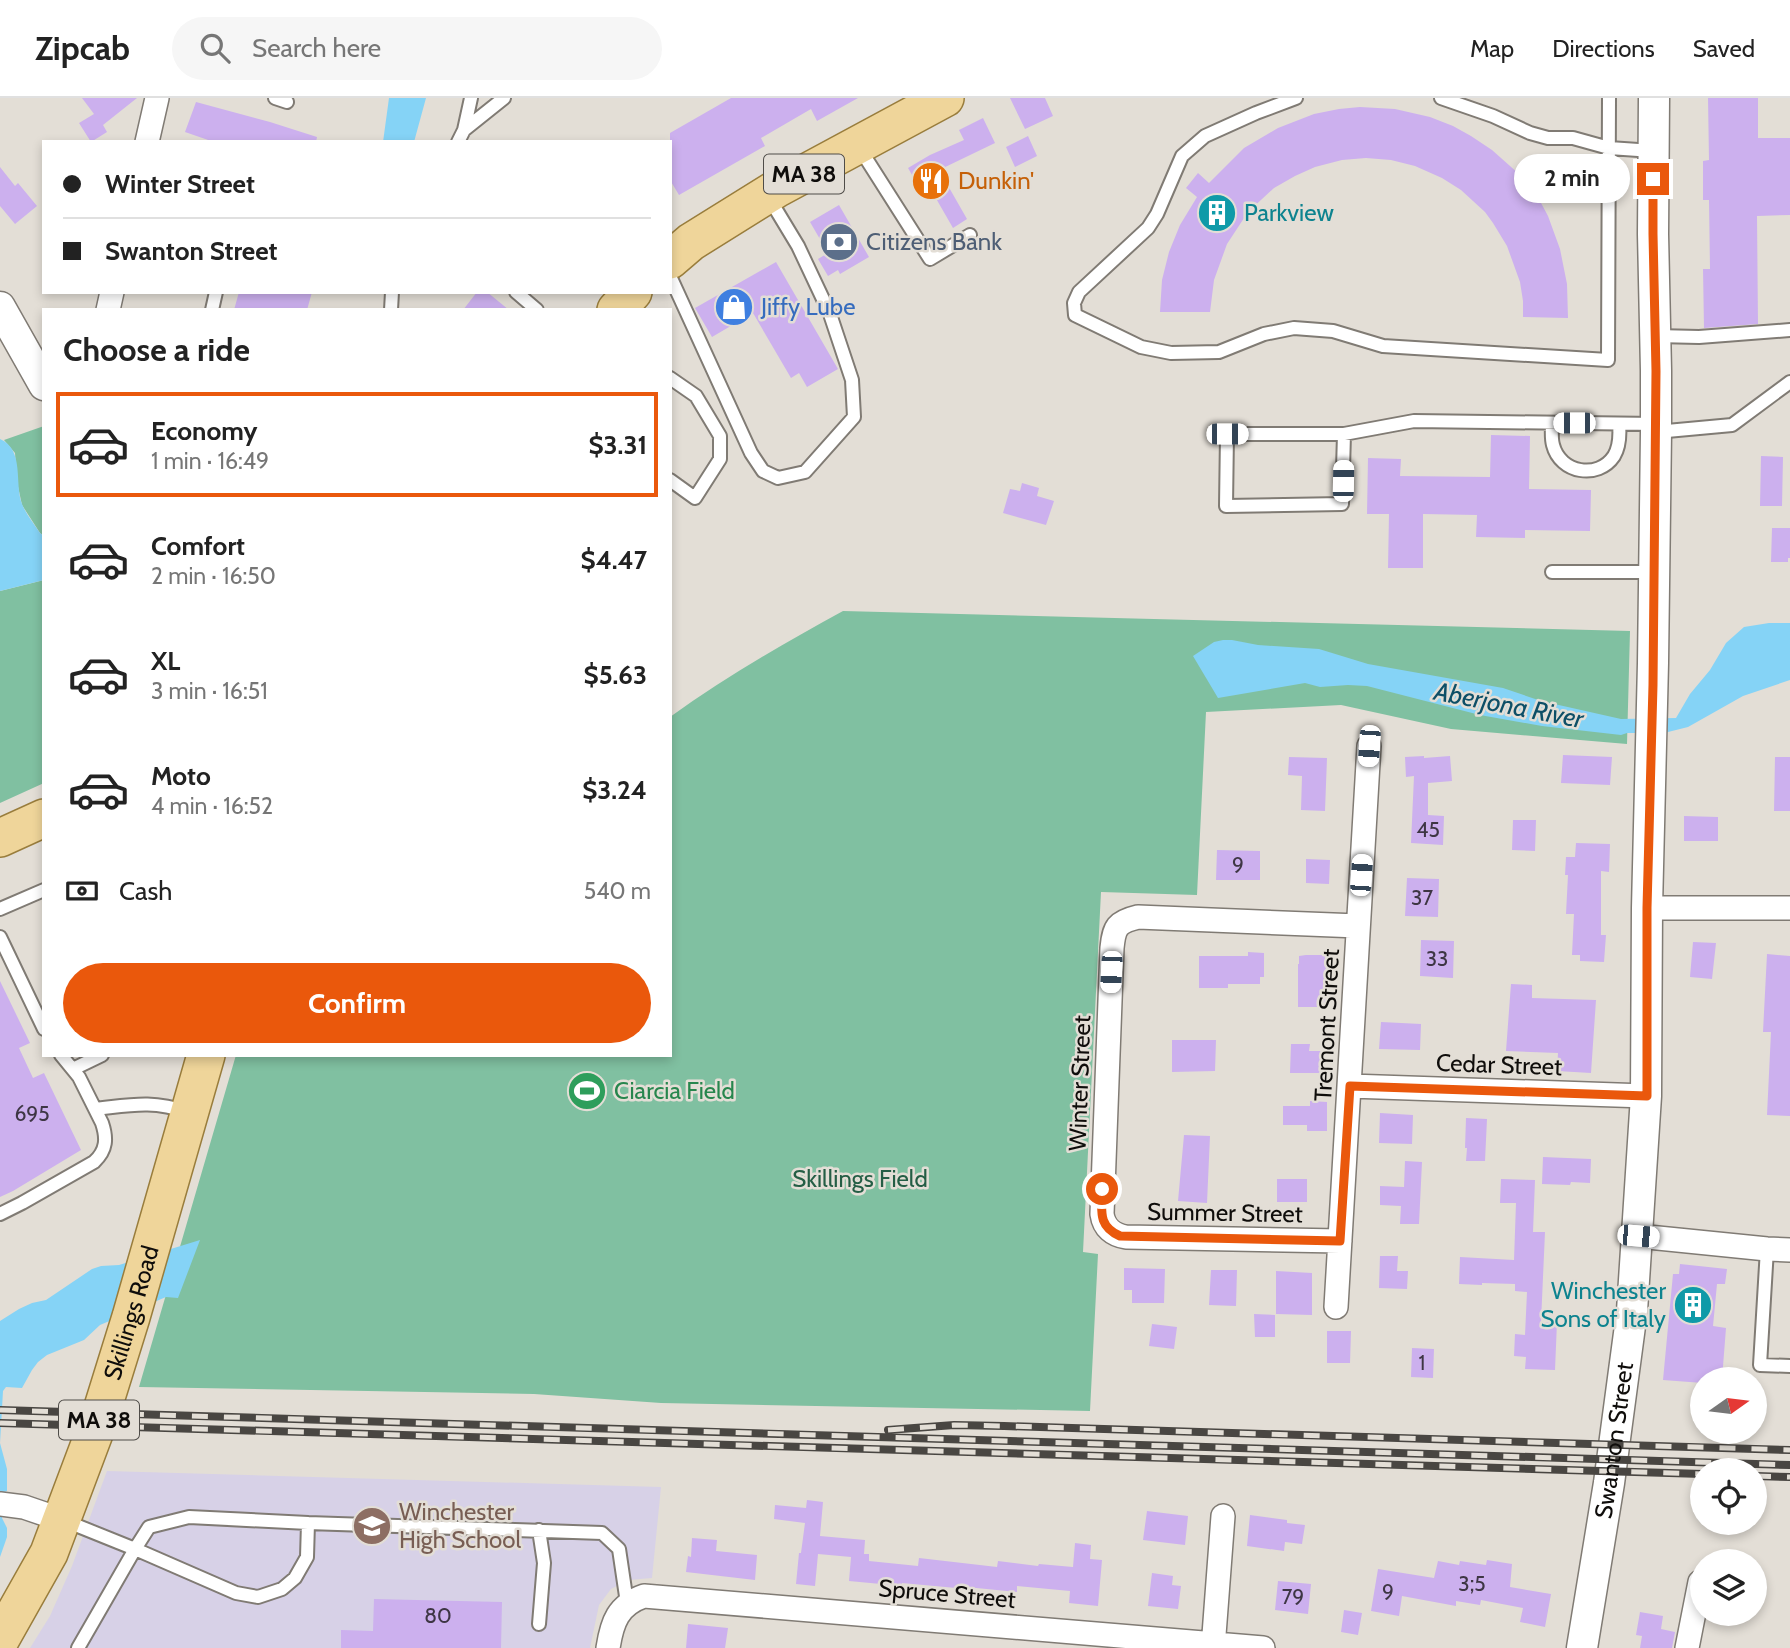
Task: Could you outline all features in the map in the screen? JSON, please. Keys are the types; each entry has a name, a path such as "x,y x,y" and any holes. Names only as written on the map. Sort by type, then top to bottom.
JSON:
{"main road":[{"name":"MA 38","path":"675,257 691,242 767,195 945,98"},
{"path":"618,308 631,294"},
{"path":"0,838 42,819"},
{"name":"Skillings Road","path":"0,1640 49,1553 99,1420 205,1057"}],"street":[{"path":"147,140 157,98"},
{"name":"Swanton Street","path":"1582,1648 1616,1435 1632,1311 1647,1096 1647,908 1656,428 1654,98"},
{"path":"0,307 42,381"},
{"name":"Tremont Street","path":"1336,1307 1369,746"},
{"path":"1647,908 1790,908"},
{"name":"Winter Street","path":"1111,1231 1104,1223 1102,1214 1112,948 1117,926 1126,920 1145,917 1358,926"},
{"name":"Cedar Street","path":"1350,1086 1647,1096"},
{"name":"Summer Street","path":"1111,1231 1126,1237 1340,1241"},
{"path":"1638,1236 1767,1250 1790,1250"},
{"path":"3,1504 24,1507 62,1520"},
{"path":"1214,1645 1223,1516"},
{"name":"Spruce Street","path":"627,1604 644,1596 1263,1648"},
{"path":"608,1648 613,1624 627,1604"},
{"path":"1687,1648 1691,1626"}],"lane":[{"path":"461,136 471,98"},
{"path":"461,136 504,98"},
{"path":"1296,98 1205,136 1182,156 1157,214 1148,228 1079,292 1074,303 1075,315 1141,347 1171,353 1219,352 1264,334 1294,328 1334,331 1383,346 1608,360 1609,98"},
{"path":"1441,98 1548,138 1573,138 1609,148 1654,151"},
{"path":"858,146 930,259 970,235"},
{"path":"675,257 751,453 763,471 778,478 805,472 854,417 852,380 830,314 798,246 767,195"},
{"path":"518,294 535,308"},
{"path":"1655,336 1699,337 1790,330"},
{"path":"672,379 696,396 720,436 720,459 695,498 672,481"},
{"path":"1344,434 1342,504 1226,506 1227,434 1344,434 1414,421 1619,424 1656,428 1732,425 1790,382"},
{"path":"1552,423 1553,445 1557,455 1564,464 1585,471 1597,470 1614,456 1619,446 1619,424"},
{"path":"1552,572 1654,572"},
{"path":"0,909 42,891"},
{"path":"0,937 42,1025"},
{"path":"0,1214 94,1162 105,1147 105,1131 85,1087 63,1057"},
{"path":"73,1069 98,1057"},
{"path":"95,1109 152,1104 168,1105 190,1113"},
{"path":"1767,1250 1760,1365 1790,1366"},
{"path":"78,1648 149,1527 189,1517 602,1533 619,1549 627,1604"},
{"path":"62,1520 236,1593 258,1597 282,1589 295,1578 307,1557 308,1523"},
{"path":"539,1530 544,1563 539,1624"}],"shaded area":[{"name":"Winchester High School","path":"107,1471 661,1487 652,1578 629,1580 611,1589 599,1605 590,1648 30,1648 50,1616 72,1566"}],"green space":[{"path":"42,427 42,534 22,505 15,453 4,440"},
{"path":"42,580 42,784 0,803 0,591"},
{"name":"Skillings Field","path":"843,611 1630,631 1627,744 1451,729 1341,705 1206,712 1197,895 1101,892 1083,1252 1098,1254 1090,1411 661,1403 534,1394 139,1387 235,1057 672,1057 672,716 755,661"}],"water":[{"path":"389,98 426,98 415,140 383,140"},
{"path":"0,439 13,451 24,508 42,534 42,580 0,591"},
{"name":"Aberjona River","path":"1790,623 1790,680 1743,696 1688,727 1664,733 1621,735 1542,726 1480,715 1367,686 1320,687 1305,683 1218,698 1193,656 1214,642 1223,640 1319,649 1368,664 1503,688 1541,701 1621,719 1676,718 1726,643 1744,627"},
{"path":"200,1240 178,1298 166,1297 100,1325 84,1340 47,1355 38,1362 22,1388 6,1387 3,1391 0,1443 0,1321 32,1303 46,1300 92,1269 119,1265"},
{"path":"0,1443 7,1469 7,1491 4,1492 2,1518 7,1528 7,1537 0,1557"}],"building":[{"path":"82,98 137,98 103,125 107,132 90,140 79,123 94,114"},
{"path":"731,98 858,98 817,121 811,109 761,138 765,146 679,195 672,183 670,133"},
{"path":"1010,98 1045,98 1053,116 1025,129"},
{"path":"1708,98 1758,98 1758,138 1790,138 1790,215 1757,216 1758,324 1704,328 1703,269 1710,269 1709,200 1703,200 1703,161 1709,160"},
{"path":"196,102 317,137 316,140 208,140 185,132"},
{"name":"Parkview","path":"1360,107 1395,109 1430,117 1471,136 1519,174 1529,165 1542,179 1533,188 1548,216 1560,249 1567,284 1568,318 1523,317 1520,282 1507,246 1485,212 1461,190 1415,166 1366,158 1342,160 1315,167 1274,188 1248,212 1227,244 1214,280 1210,312 1160,312 1162,280 1169,252 1180,225 1197,197 1186,188 1198,173 1209,183 1244,148 1278,128 1314,114"},
{"path":"983,118 995,143 939,170 967,219 953,228 934,195 926,199 908,168 964,140 959,130"},
{"path":"1028,136 1037,156 1015,167 1006,147"},
{"path":"0,167 15,186 18,183 37,206 15,224 0,206"},
{"path":"839,205 869,257 840,274 838,270 828,276 818,259 828,253 810,222"},
{"path":"776,262 838,369 807,387 799,373 791,378 753,313 712,337 695,308"},
{"path":"238,294 311,294 308,308 235,308"},
{"path":"475,294 489,294 507,308 465,308"},
{"path":"1491,435 1530,436 1529,489 1591,490 1590,531 1525,530 1525,538 1476,537 1477,515 1423,514 1423,568 1388,568 1389,514 1367,514 1368,458 1401,459 1400,476 1490,477"},
{"path":"1761,456 1783,457 1782,506 1760,506"},
{"path":"1022,483 1039,488 1037,496 1054,501 1046,525 1003,513 1010,489 1020,491"},
{"path":"1772,528 1790,528 1788,562 1771,562"},
{"path":"1563,755 1612,757 1610,785 1561,783"},
{"path":"1450,756 1452,781 1428,783 1428,815 1444,816 1443,845 1411,843 1414,776 1406,777 1405,757"},
{"path":"1289,757 1327,758 1325,811 1301,810 1302,776 1288,775"},
{"path":"1775,757 1790,757 1790,811 1774,811"},
{"path":"1684,816 1718,817 1718,841 1684,841"},
{"path":"1513,820 1536,820 1535,851 1512,850"},
{"path":"1576,843 1610,844 1609,872 1601,871 1601,935 1606,935 1604,962 1580,961 1580,955 1572,955 1574,914 1566,914 1568,875 1565,875 1566,857 1575,857"},
{"path":"1217,850 1260,851 1260,880 1216,880"},
{"path":"1306,859 1330,860 1329,884 1306,883"},
{"path":"1407,878 1439,879 1438,917 1405,916"},
{"path":"1421,940 1454,941 1453,978 1420,976"},
{"path":"1693,942 1716,943 1712,979 1690,977"},
{"path":"1248,952 1264,953 1264,977 1260,977 1260,984 1199,988 1199,956 1248,956"},
{"path":"1767,954 1790,956 1790,1116 1767,1115 1771,1032 1763,1032"},
{"path":"1329,955 1329,1007 1298,1007 1299,956"},
{"path":"0,981 30,1043 19,1048 33,1078 44,1073 81,1150 0,1197"},
{"path":"1511,984 1532,985 1532,998 1596,1000 1591,1073 1557,1071 1558,1053 1506,1051"},
{"path":"1381,1022 1421,1024 1420,1050 1379,1049"},
{"path":"1172,1040 1216,1040 1215,1071 1172,1072"},
{"path":"1291,1044 1310,1044 1309,1051 1321,1051 1321,1073 1290,1073"},
{"path":"1310,1101 1327,1102 1327,1131 1307,1131 1307,1125 1283,1125 1283,1106 1310,1106"},
{"path":"1380,1113 1413,1115 1412,1144 1379,1143"},
{"path":"1466,1118 1487,1119 1485,1161 1466,1161"},
{"path":"1184,1135 1210,1136 1207,1203 1178,1201"},
{"path":"1543,1157 1591,1159 1590,1183 1542,1184"},
{"path":"1405,1161 1422,1162 1419,1224 1400,1224 1401,1206 1380,1205 1380,1186 1404,1187"},
{"path":"1277,1179 1307,1179 1307,1202 1277,1202"},
{"path":"1501,1179 1535,1180 1533,1232 1545,1232 1541,1322 1557,1322 1555,1370 1525,1369 1526,1357 1514,1356 1515,1334 1525,1335 1527,1292 1515,1291 1515,1284 1459,1284 1460,1257 1514,1260 1516,1203 1500,1203"},
{"path":"1380,1256 1398,1256 1397,1271 1408,1271 1407,1289 1379,1288"},
{"name":"Winchester Sons of Italy","path":"1680,1264 1727,1269 1725,1284 1717,1284 1713,1326 1726,1328 1723,1367 1690,1367 1690,1382 1663,1380 1673,1274 1679,1274"},
{"path":"1124,1268 1165,1269 1164,1303 1132,1303 1132,1290 1124,1290"},
{"path":"1211,1270 1237,1270 1236,1306 1209,1305"},
{"path":"1276,1271 1312,1273 1312,1315 1276,1314"},
{"path":"1254,1314 1275,1315 1275,1337 1255,1337"},
{"path":"1152,1324 1177,1327 1174,1349 1149,1346"},
{"path":"1327,1331 1351,1331 1350,1363 1327,1363"},
{"path":"1412,1348 1434,1349 1433,1378 1411,1377"},
{"path":"807,1500 823,1502 820,1536 865,1540 864,1554 869,1554 869,1561 918,1566 919,1558 997,1567 998,1561 1073,1567 1075,1543 1091,1545 1090,1559 1102,1560 1098,1606 1069,1603 1070,1591 1017,1586 1017,1592 849,1581 851,1557 818,1554 815,1586 796,1584 805,1523 774,1519 775,1505 806,1508"},
{"path":"1147,1511 1188,1516 1185,1545 1143,1540"},
{"path":"1250,1515 1305,1525 1302,1544 1285,1542 1284,1551 1247,1546"},
{"path":"692,1538 717,1540 716,1551 757,1555 755,1580 686,1572 688,1556 691,1557"},
{"path":"1487,1560 1512,1564 1510,1587 1551,1594 1545,1627 1520,1622 1523,1608 1481,1600 1480,1605 1456,1601 1456,1606 1402,1596 1399,1616 1371,1611 1378,1569 1434,1578 1438,1561 1459,1565 1460,1561 1486,1565"},
{"path":"1152,1573 1173,1576 1172,1585 1181,1586 1178,1609 1148,1606"},
{"path":"1278,1581 1311,1584 1308,1614 1275,1610"},
{"path":"374,1599 502,1602 501,1648 341,1648 341,1630 373,1631"},
{"path":"1344,1610 1362,1613 1358,1635 1341,1632"},
{"path":"1640,1612 1663,1616 1661,1629 1675,1632 1672,1648 1640,1648 1642,1636 1636,1635"},
{"path":"688,1624 728,1628 725,1648 686,1648"}],"railway":[{"path":"0,1410 1790,1465"},
{"path":"0,1423 1690,1474"},
{"path":"888,1430 954,1425 1004,1426 1790,1450"},
{"path":"1767,1476 1790,1477"}],"place":[{"name":"Dunkin'","path":"931,181"},
{"name":"Parkview","path":"1217,213"},
{"name":"Citizens Bank","path":"839,242"},
{"name":"Jiffy Lube","path":"734,307"},
{"name":"Ciarcia Field","path":"587,1091"},
{"name":"Winchester Sons of Italy","path":"1693,1305"},
{"name":"Winchester High School","path":"372,1526"}],"route":[{"path":"1102,1189 1102,1219 1107,1228 1120,1236 1340,1241 1350,1086 1647,1096 1647,908 1653,685 1656,371 1653,179"}]}
